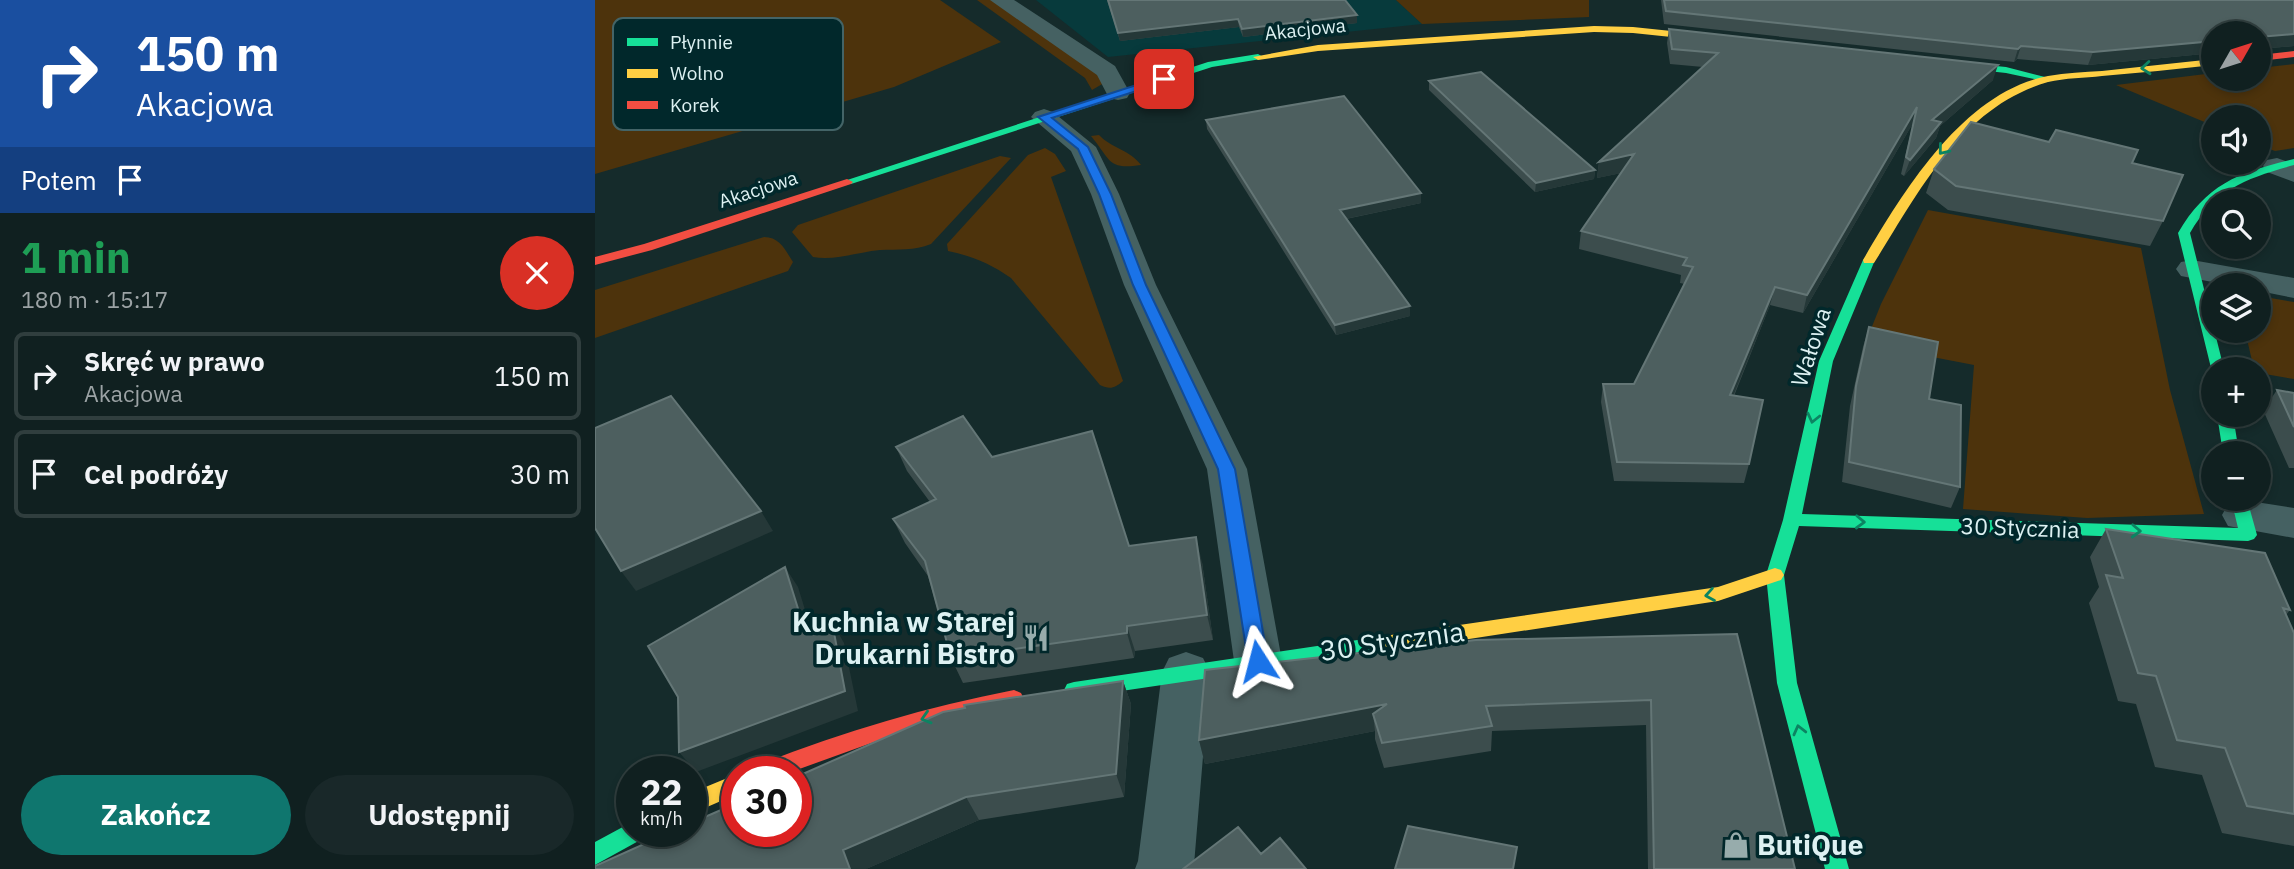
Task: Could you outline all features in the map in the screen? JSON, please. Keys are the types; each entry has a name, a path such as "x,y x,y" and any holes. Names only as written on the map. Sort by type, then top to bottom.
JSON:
{"street":[{"path":"1000,0 1107,71 1118,93"},
{"name":"Akacjowa","path":"595,261 648,247 1118,93 1211,64 1251,56 1330,47 1594,29 1633,30 1734,41"},
{"path":"2271,57 2294,54"},
{"path":"1936,62 2006,70 2048,79"},
{"name":"Wałowa","path":"1837,869 1787,683 1775,575 1792,520 1826,361 1863,270 1905,198 1959,130 2024,86 2048,79 2201,63"},
{"path":"1044,117 1083,147 1105,194 1140,285 1227,469 1258,661"},
{"path":"2214,357 2184,233 2189,218 2206,197 2247,174 2288,167"},
{"path":"2192,269 2294,288"},
{"name":"30 Stycznia","path":"1792,520 2294,523"},
{"name":"30 Stycznia","path":"1062,691 1718,594 1775,575"},
{"path":"1163,869 1173,820 1185,672"},
{"path":"803,756 965,706 1034,696"}],"shaded area":[{"path":"595,0 940,0 1001,42 894,87 843,102 843,18 613,18 613,130 746,130 595,174"},
{"path":"977,0 994,0 1095,71 1104,83 1092,90 1085,78"},
{"path":"1036,0 1396,0 1422,24 1108,57"},
{"path":"1396,0 1589,0 1589,17 1422,24"},
{"path":"2294,64 2294,148 2271,150 2271,105 2201,105 2201,121 2116,85 2201,75 2201,91 2271,91 2271,67"},
{"path":"1099,135 1141,165 1122,166 1111,161 1091,136"},
{"path":"1045,148 1055,154 1066,171 1051,177 1123,381 1112,388 1100,385 1011,278 981,261 948,251 947,244 1028,155"},
{"path":"1000,156 1011,158 931,244 912,249 880,250 821,258 813,257 792,232 798,225"},
{"path":"1928,210 2141,248 2170,390 2204,514 2087,518 1963,509 1974,365 1865,344 1881,304"},
{"path":"764,237 774,239 785,249 793,262 788,271 595,338 595,290"},
{"path":"2271,298 2294,302 2294,379 2271,375 2271,357 2251,357 2248,343 2271,343"}],"building":[{"path":"1108,0 1345,0 1357,15 1242,29 1238,19 1118,33"},
{"path":"1664,0 2294,0 2294,34 2271,36 2271,21 2201,21 2201,42 2093,52 2021,46 2018,49 1666,11"},
{"path":"1669,29 1998,65 1932,120 1941,122 1910,160 1906,157 1917,107 1807,295 1775,287 1730,395 1763,400 1749,464 1617,462 1603,384 1634,384 1693,267 1683,265 1687,258 1581,231 1634,154 1599,162 1718,53 1672,49"},
{"path":"1481,72 1595,170 1536,183 1429,81"},
{"path":"1344,96 1421,193 1340,210 1410,306 1335,325 1206,120"},
{"path":"1971,122 2049,142 2056,130 2138,150 2132,163 2183,175 2163,221 1956,186 1934,169"},
{"path":"1869,327 1938,342 1929,399 1961,405 1960,487 1849,462 1856,386"},
{"path":"2277,390 2294,393 2294,427"},
{"path":"671,396 761,511 621,571 595,528 595,428"},
{"path":"963,416 992,457 1092,431 1129,546 1196,537 1207,615 1127,626 1127,633 951,658 925,561 893,519 936,499 896,447"},
{"path":"2106,529 2265,553 2290,610 2283,608 2294,633 2294,814 2247,806 2225,748 2177,740 2156,676 2138,673 2106,575 2123,578"},
{"path":"785,567 805,631 832,622 845,691 679,752 678,697 648,646"},
{"path":"1737,634 1795,869 1654,869 1651,700 1486,706 1492,726 1382,743 1373,714 1387,704 1199,740 1205,670 1476,640"},
{"path":"1123,681 1116,774 966,797 843,850 850,869 595,869 595,866 637,847 707,847 707,816 721,810 721,847 812,847 812,770 943,712 965,708 964,705"},
{"path":"1408,826 1517,847 1513,869 1395,869"},
{"path":"1238,827 1261,854 1280,838 1306,869 1183,869"}],"traffic: fast":[{"path":"847,182 1211,64 1258,57"},
{"path":"1946,64 2006,70 2048,79"},
{"path":"2214,357 2184,233 2204,203 2216,192 2244,177 2294,162"},
{"path":"1837,869 1787,683 1775,575 1792,520 1826,361 1869,260"},
{"path":"2227,427 2229,441"},
{"path":"1792,520 2248,535 2242,511"},
{"path":"1074,690 1391,643"},
{"path":"595,854 616,842"}],"traffic: slow":[{"path":"1258,57 1318,48 1594,29 1633,30 1719,39"},
{"path":"1869,260 1921,177 1942,152 1964,128 2017,91 2048,79 2201,63"},
{"path":"1391,643 1718,594 1775,575"},
{"path":"707,797 721,791"}],"traffic: jam":[{"path":"2271,57 2294,54"},
{"path":"595,261 648,247 847,182"},
{"path":"806,756 888,728 1014,699"}],"place":[{"name":"Kuchnia w Starej Drukarni Bistro","path":"1036,638"},
{"name":"ButiQue","path":"1736,845"}],"route":[{"path":"1164,79 1044,117 1083,147 1105,194 1140,285 1227,469 1258,661"}]}
